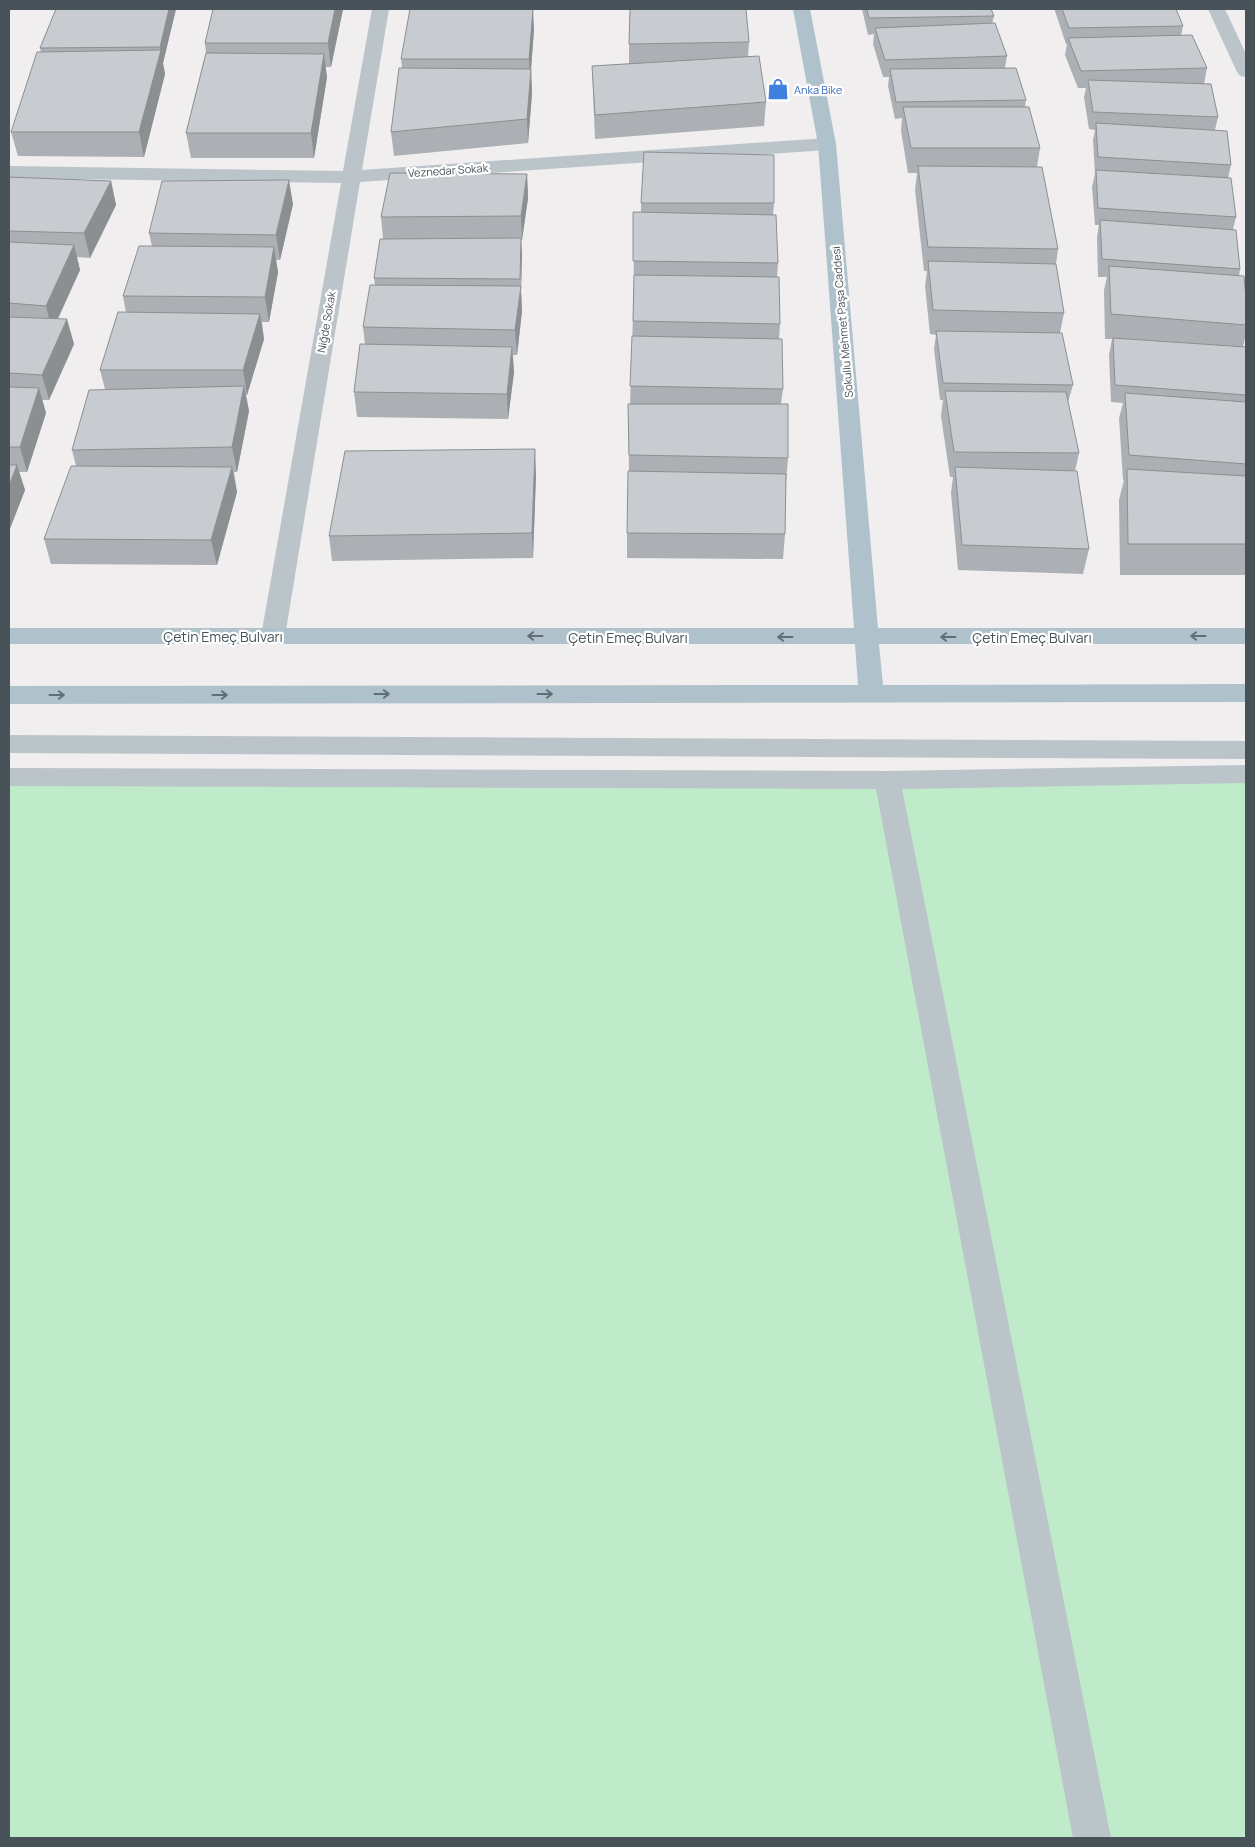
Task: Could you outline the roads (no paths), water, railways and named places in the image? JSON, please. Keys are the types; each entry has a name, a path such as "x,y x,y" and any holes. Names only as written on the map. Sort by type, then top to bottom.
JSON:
{"main road":[{"name":"Sokullu Mehmet Paşa Caddesi","path":"801,9 827,144 871,693"},
{"name":"Çetin Emeç Bulvarı","path":"9,636 1246,636"},
{"path":"9,695 1246,693"}],"street":[{"name":"Niğde Sokak","path":"273,636 380,9"},
{"path":"1216,9 1246,72"},
{"name":"Veznedar Sokak","path":"9,172 350,177 827,144"},
{"path":"9,744 1246,750"},
{"path":"9,777 887,780 1246,774"},
{"path":"887,780 1092,1838"}],"place":[{"name":"Anka Bike","path":"778,89"}]}
